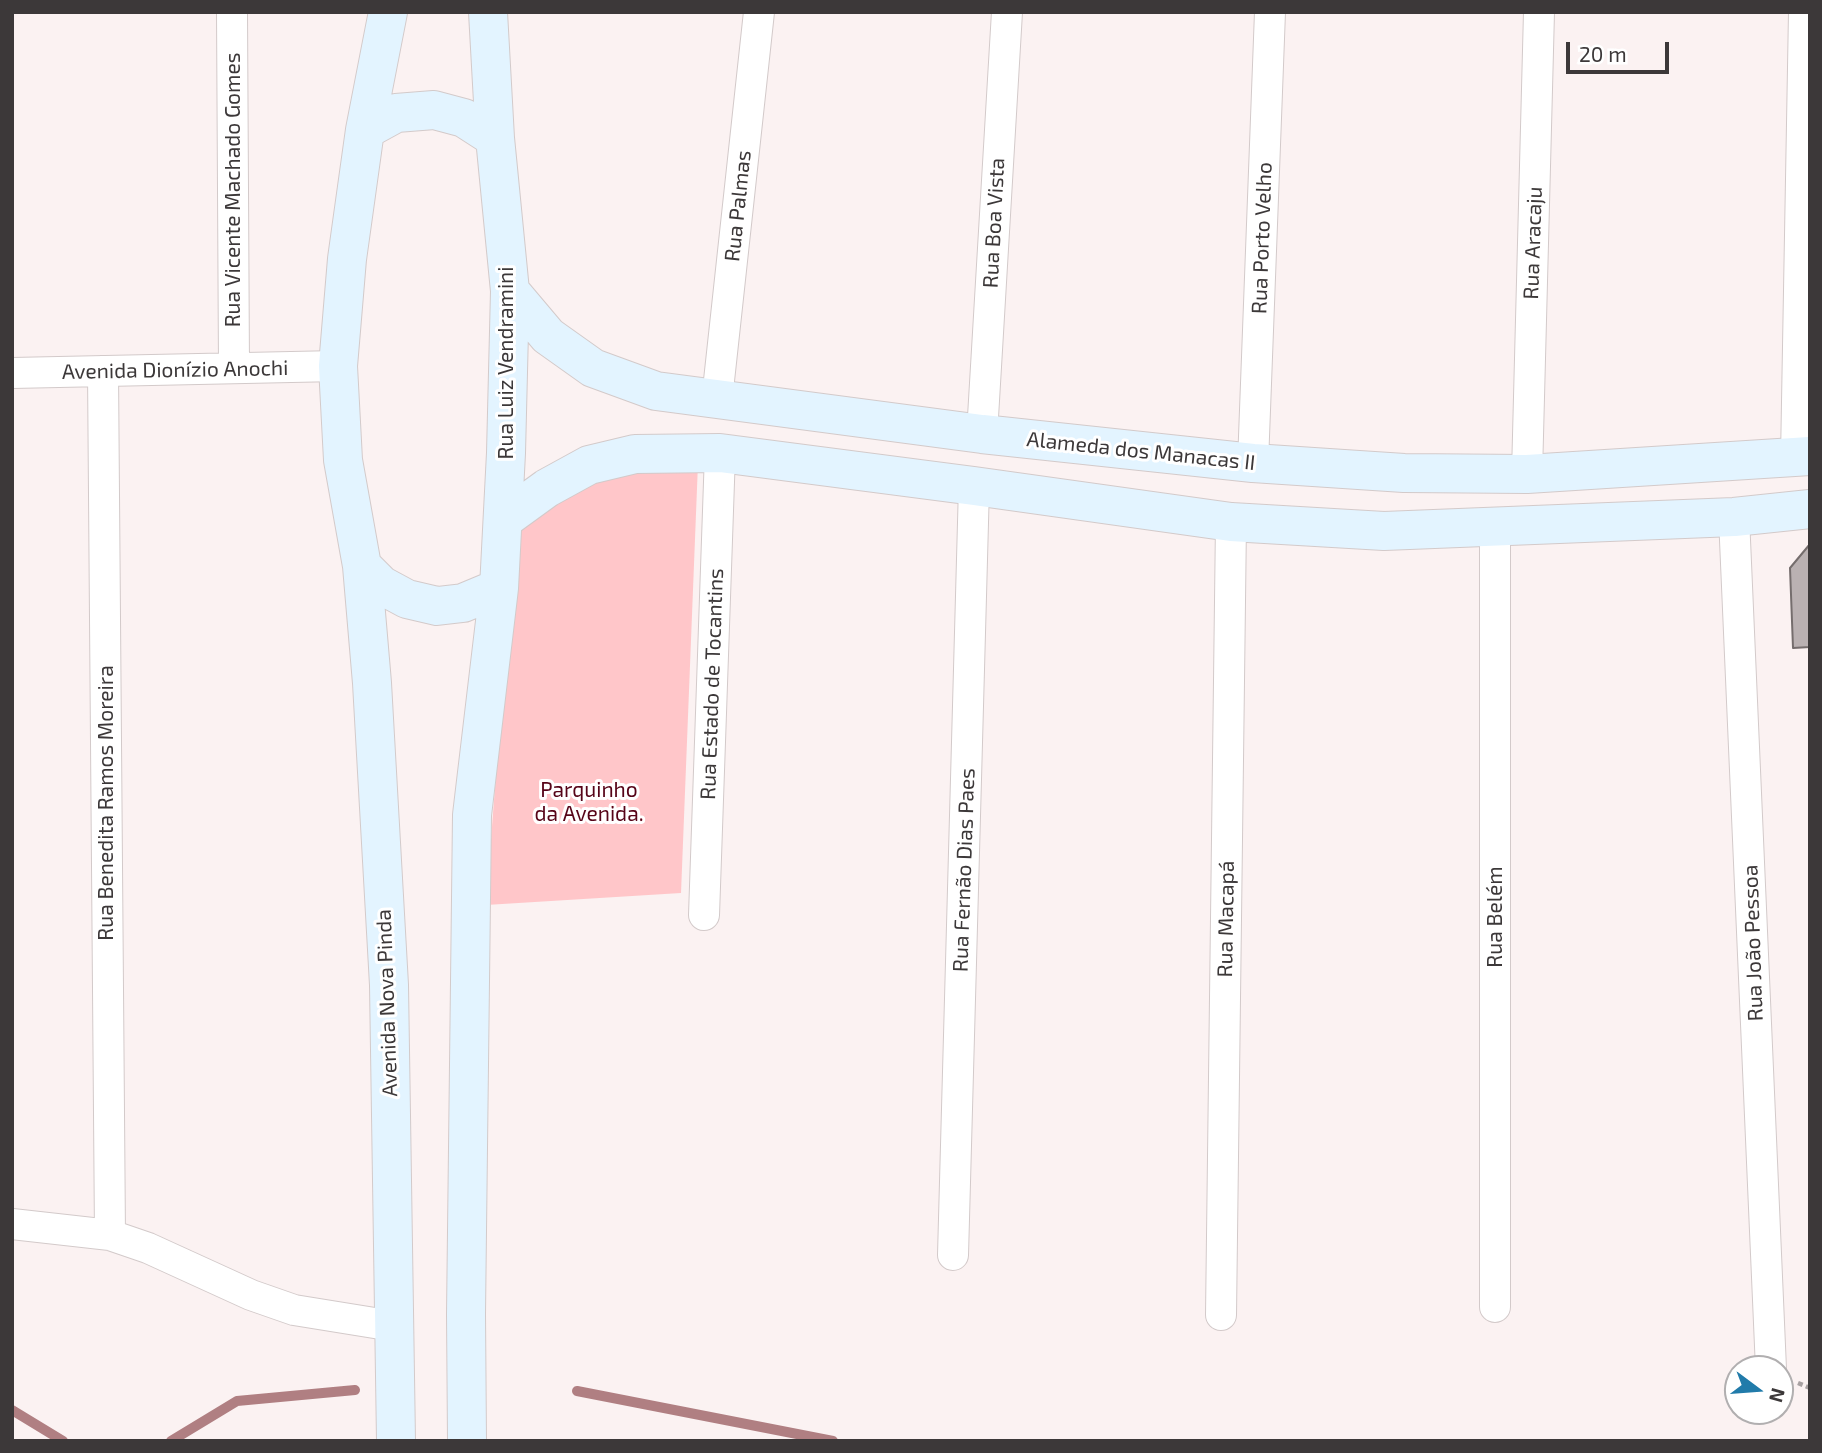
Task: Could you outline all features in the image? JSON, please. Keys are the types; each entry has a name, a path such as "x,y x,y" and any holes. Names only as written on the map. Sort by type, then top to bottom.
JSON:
{"street":[{"name":"Rua Vicente Machado Gomes","path":"232,12 234,369"},
{"path":"365,130 388,12"},
{"path":"488,12 495,138"},
{"name":"Rua Palmas","path":"717,399 759,12"},
{"name":"Rua Boa Vista","path":"982,434 1007,12"},
{"name":"Rua Porto Velho","path":"1253,463 1270,12"},
{"name":"Rua Aracaju","path":"1527,474 1539,12"},
{"path":"1803,457 1804,12"},
{"path":"365,130 396,113 434,110 464,118 495,138"},
{"name":"Avenida Nova Pinda","path":"365,130 347,260 338,366 344,460 362,566 372,682 389,985 396,1441"},
{"name":"Rua Luiz Vendramini","path":"495,138 510,291 499,588"},
{"name":"Alameda dos Manacas II","path":"510,291 548,335 593,368 656,391 982,434 1253,463 1404,472 1527,474 1803,457"},
{"name":"Avenida Dionízio Anochi","path":"12,373 338,366"},
{"name":"Rua Benedita Ramos Moreira","path":"103,371 110,1235"},
{"path":"503,520 547,488 589,465 635,454 720,453 1231,522 1384,531 1734,517 1810,509"},
{"name":"Rua Estado de Tocantins","path":"704,915 720,453"},
{"name":"Rua Fernão Dias Paes","path":"953,1255 974,486"},
{"name":"Rua João Pessoa","path":"1734,517 1770,1355"},
{"name":"Rua Macapá","path":"1221,1315 1231,522"},
{"name":"Rua Belém","path":"1495,527 1495,1307"},
{"path":"362,566 390,590 407,599 437,606 463,603 499,588 472,815 467,1441"},
{"path":"12,1224 110,1235 148,1248 294,1310 393,1326"}],"green space":[{"name":"Parquinho da Avenida.","path":"698,463 681,893 486,905 515,527 598,470"}],"building":[{"path":"1810,544 1810,647 1793,648 1790,568"}],"waterway":[{"path":"171,1441 237,1401 355,1390"},
{"path":"577,1391 833,1441"},
{"path":"12,1410 63,1441"}]}
